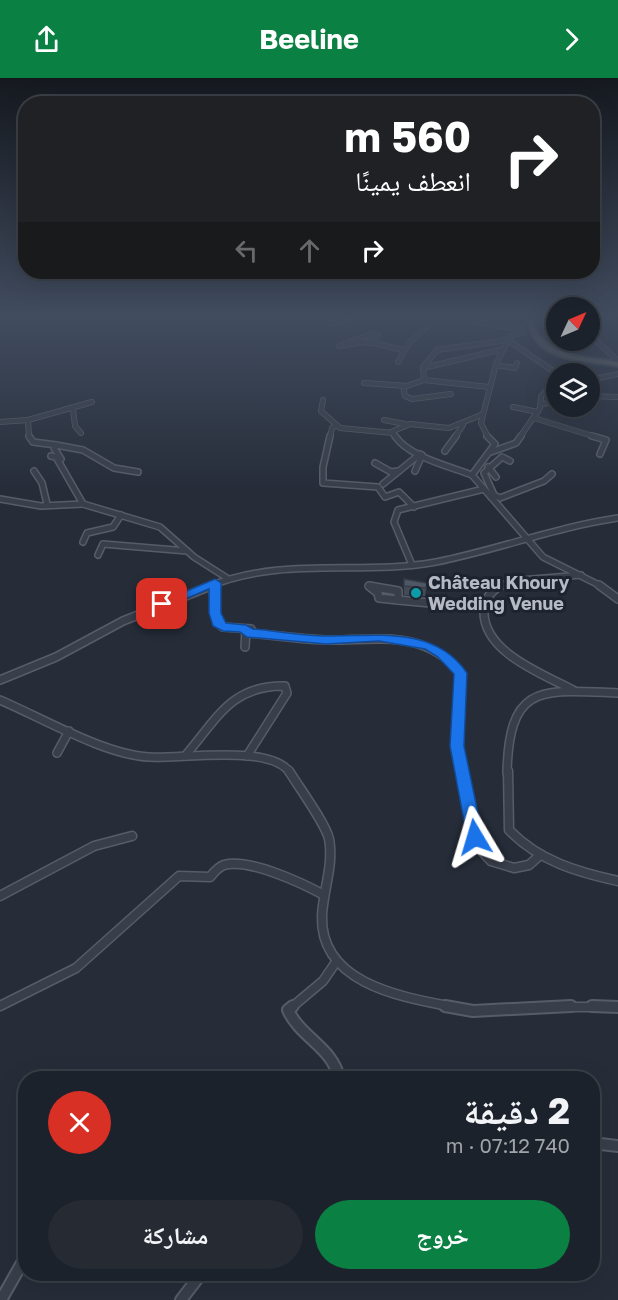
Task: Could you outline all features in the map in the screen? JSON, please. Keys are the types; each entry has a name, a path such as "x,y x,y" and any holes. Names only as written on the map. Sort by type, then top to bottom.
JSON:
{"street":[{"path":"424,375 424,380"},
{"path":"472,475 495,444 484,432 481,415 493,375"},
{"path":"488,452 516,443 538,412 542,404 541,396 554,384 555,375"},
{"path":"364,383 404,386 424,380 489,387"},
{"path":"404,386 405,396 412,399 451,394"},
{"path":"600,395 617,396"},
{"path":"323,400 320,410 340,428 395,433 399,442 421,455 472,475 549,562 581,575 618,599"},
{"path":"0,422 27,420 74,409 92,402"},
{"path":"542,404 546,403"},
{"path":"513,407 538,412"},
{"path":"74,409 75,426 81,434"},
{"path":"384,420 449,428 481,415"},
{"path":"534,418 606,440 600,454"},
{"path":"27,420 29,437 33,442 82,450 114,468 138,472"},
{"path":"445,451 464,423"},
{"path":"390,432 405,424"},
{"path":"336,425 332,428 324,459 324,483 378,487 385,497 399,492 414,507"},
{"path":"56,445 54,448 60,457 59,464"},
{"path":"492,496 484,472 508,453"},
{"path":"383,484 421,455"},
{"path":"414,471 421,455"},
{"path":"51,456 56,457 83,504"},
{"path":"502,457 510,461"},
{"path":"375,463 391,472 398,471"},
{"path":"488,468 496,477"},
{"path":"34,471 42,483 47,504"},
{"path":"492,496 500,498 544,480 552,474"},
{"path":"412,565 394,517 398,510 471,490 484,489"},
{"path":"0,500 25,505 83,504 160,527 187,551 227,578"},
{"path":"83,542 87,533 113,527 121,515"},
{"path":"0,680 64,653 123,621 227,578 335,565 412,565 445,560 506,543 530,539 582,522 618,518"},
{"path":"98,555 103,544 187,551"},
{"path":"575,691 545,676 497,643 485,630 483,612 488,596 503,584 581,575"},
{"path":"215,583 213,591 218,623 223,627 326,640 379,637 429,646 443,654 461,673 458,754 478,847 491,861 514,868 529,865 539,856"},
{"path":"398,600 423,603 433,600 483,612"},
{"path":"438,603 478,609 483,612"},
{"path":"247,631 284,630"},
{"path":"245,646 247,631"},
{"path":"185,756 235,697 270,686 285,686 287,693 247,756"},
{"path":"618,693 558,691 532,699 517,712 510,728 509,830 518,841 539,856 582,873 618,881"},
{"path":"0,699 69,731 128,754 247,756 271,759 286,766 328,832 331,857 324,895 324,934 336,962 354,976 383,992 457,1009 618,1007"},
{"path":"57,753 69,731"},
{"path":"0,896 94,846 132,836"},
{"path":"0,1006 76,968 179,876 210,877 216,869 232,863 303,884 324,895"},
{"path":"336,962 323,981 288,1010 294,1021 334,1062 337,1071"},
{"path":"600,1144 618,1146"},
{"path":"1,1300 18,1270"},
{"path":"181,1300 196,1281"}],"building":[{"path":"404,579 427,583 426,588 404,586"}],"place":[{"name":"Château Khoury Wedding Venue","path":"416,593"}],"route":[{"path":"162,604 215,583 213,591 215,613 218,623 223,627 246,629 247,633 288,634 326,640 379,637 429,646 443,654 456,665 461,673 457,746 475,837"}]}
